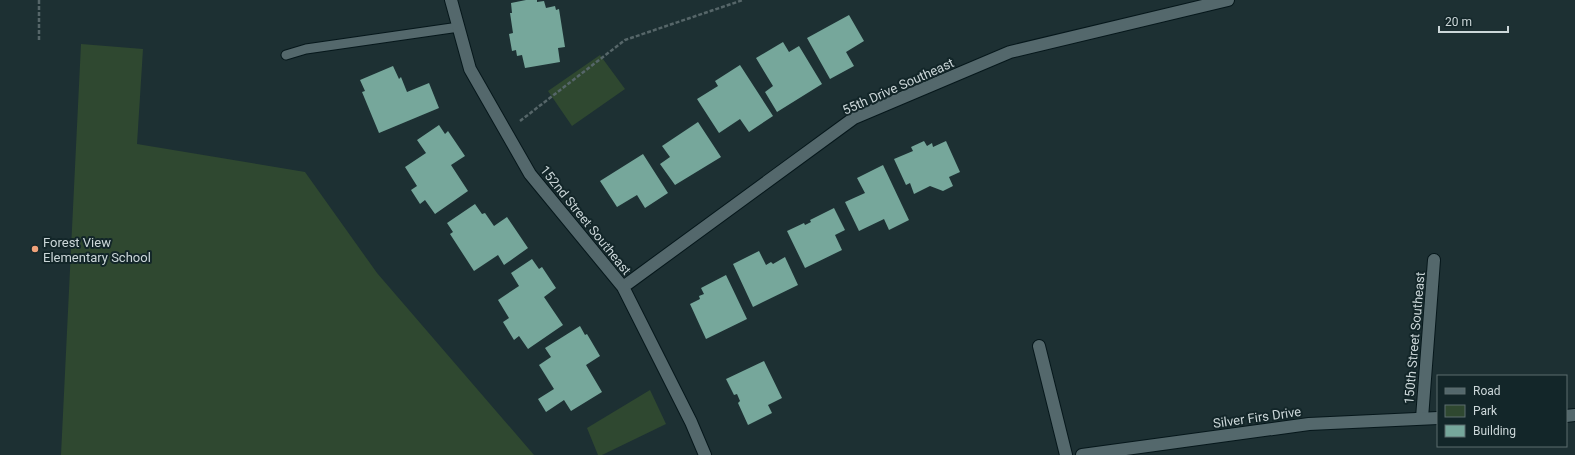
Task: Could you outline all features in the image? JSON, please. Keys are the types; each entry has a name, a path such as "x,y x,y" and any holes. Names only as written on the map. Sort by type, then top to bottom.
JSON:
{"street":[{"name":"152nd Street Southeast","path":"452,0 470,69 530,174 623,287 691,422 705,455"},
{"name":"55th Drive Southeast","path":"623,287 854,118 1010,52 1228,0"},
{"name":"150th Street Southeast","path":"1422,418 1434,260"},
{"path":"1039,346 1066,455"},
{"name":"Silver Firs Drive","path":"1082,455 1309,424 1437,418"}],"lane":[{"path":"286,55 306,49 459,28"}],"path":[{"path":"39,0 39,41"},
{"path":"506,132 625,40 743,0"}],"green space":[{"path":"81,44 143,49 137,144 305,172 377,273 534,455 61,455"},
{"path":"600,55 625,89 572,126 548,91"},
{"path":"650,390 666,424 602,455 598,455 587,428"}],"building":[{"path":"526,0 537,0 537,2 544,1 546,8 555,6 556,10 559,9 565,47 558,48 560,62 525,68 522,55 517,56 516,50 512,51 509,34 513,33 510,13 512,13 511,3"},
{"path":"849,15 864,41 846,52 854,66 830,79 807,38"},
{"path":"783,42 789,52 799,46 822,84 777,112 765,92 773,86 756,58"},
{"path":"740,65 773,116 749,132 740,119 719,133 697,99 718,86 715,81"},
{"path":"393,66 399,79 401,77 407,92 429,83 439,108 379,133 362,92 365,91 360,80"},
{"path":"698,122 721,157 675,185 660,164 670,157 662,146"},
{"path":"439,125 445,134 448,131 465,156 451,165 468,191 435,214 425,200 420,204 411,190 417,186 405,167 426,153 417,140"},
{"path":"924,141 927,146 932,143 933,147 946,141 960,172 949,177 953,186 943,191 930,186 914,194 910,183 906,185 894,159 913,151 911,147"},
{"path":"643,154 668,193 645,208 637,195 617,207 600,181"},
{"path":"883,165 909,220 889,230 884,219 859,231 845,202 865,193 857,178"},
{"path":"475,204 482,214 485,213 494,226 507,217 528,248 504,265 498,255 474,271 450,234 453,232 447,223"},
{"path":"834,208 845,230 835,235 842,250 805,268 787,231 804,223 805,225 811,222 810,220"},
{"path":"759,251 766,265 771,262 773,264 785,257 798,285 753,307 733,264"},
{"path":"532,259 539,269 542,267 556,288 544,297 563,325 528,349 519,336 514,340 503,322 509,318 498,300 519,286 511,273"},
{"path":"726,275 747,319 706,339 690,304 700,299 699,296 704,294 701,288"},
{"path":"580,326 585,335 587,334 600,356 586,365 602,392 571,411 564,400 546,412 538,399 554,389 539,365 551,357 545,348"},
{"path":"764,361 782,398 768,405 772,413 748,425 738,403 740,401 737,394 734,395 726,379"}],"place":[{"name":"Forest View Elementary School","path":"35,249"}]}
